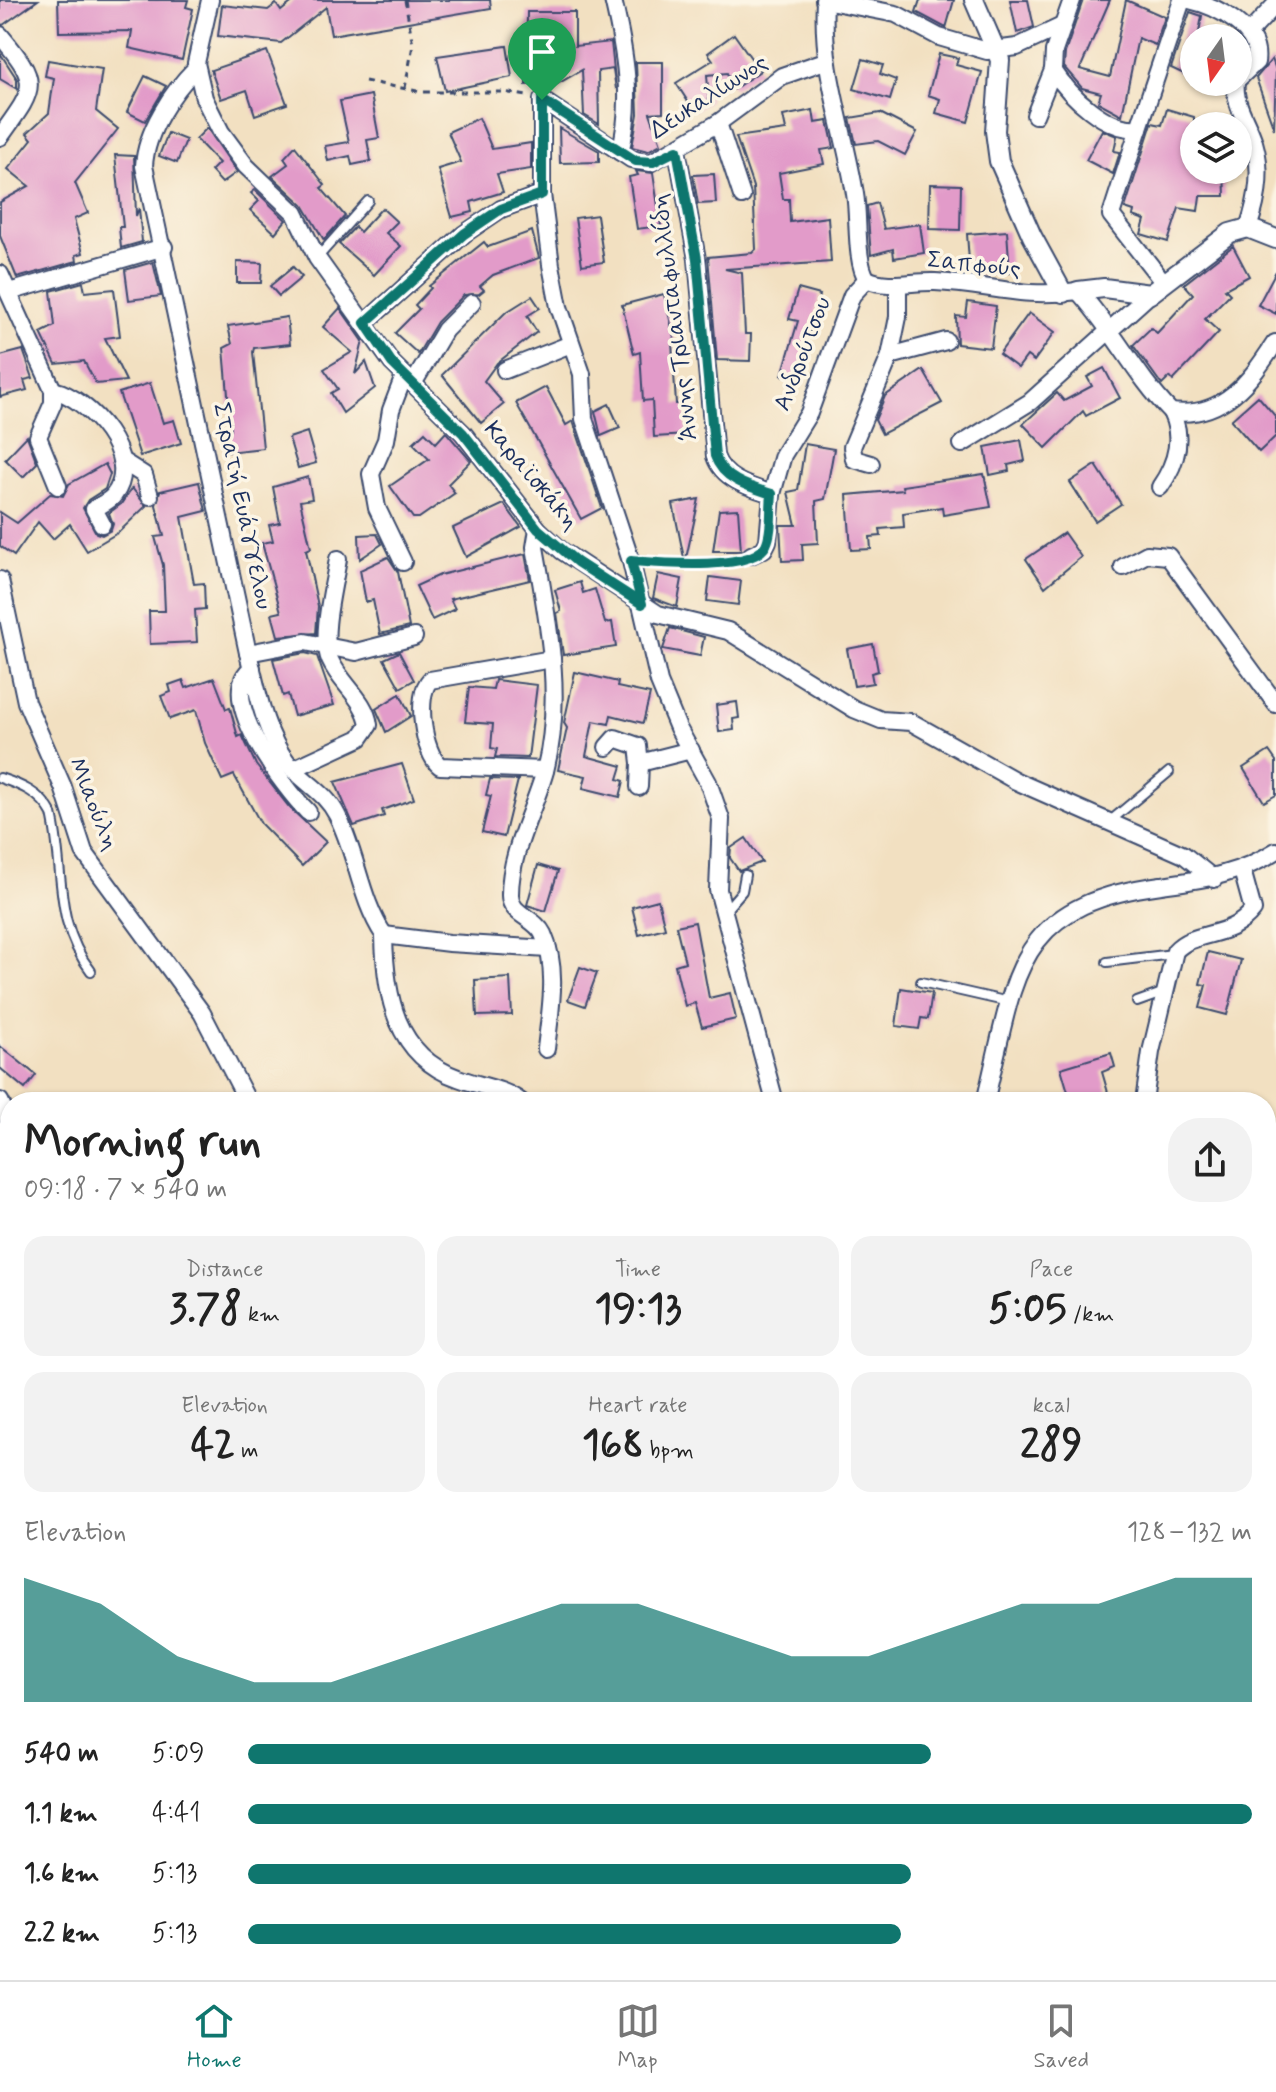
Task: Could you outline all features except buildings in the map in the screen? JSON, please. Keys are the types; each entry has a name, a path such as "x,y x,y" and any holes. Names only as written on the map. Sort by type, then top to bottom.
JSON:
{"street":[{"name":"Καραϊσκάκη","path":"210,0 196,53 196,68 204,98 221,132 246,166 295,213 317,258 408,380 463,433 538,529 577,562 672,620 704,623 728,631 854,709 881,720 911,722 1016,781 1184,855 1214,879"},
{"path":"542,100 620,152 628,118 629,88 613,0"},
{"path":"974,0 998,51 1001,68 995,141 999,161 1032,236 1070,292 1113,330 1145,381 1171,412 1178,432 1177,451 1160,487"},
{"path":"1035,115 1053,70 1052,59 1072,0"},
{"path":"1157,289 1111,215 1139,128 1148,111 1182,0"},
{"path":"1189,0 1216,10 1235,24"},
{"path":"898,284 867,279 862,270 855,191 825,61 825,1 896,14 945,39 998,51 1017,47 1062,26"},
{"path":"1252,30 1276,4"},
{"path":"0,35 28,71 31,83 21,106 0,137"},
{"path":"1252,40 1256,46 1256,62 1252,66"},
{"name":"Δευκαλίωνος","path":"620,152 647,163 677,150 782,76 825,61"},
{"name":"Στρατή Ευάγγελου","path":"196,68 172,98 145,156 145,172 164,247 250,660 275,740 293,769 321,792 336,812 368,906 384,935"},
{"path":"1053,70 1094,112 1114,123 1139,128"},
{"path":"1237,96 1259,164 1258,191 1248,228"},
{"path":"542,100 542,194 559,307 582,374 584,419 631,561 659,682 708,782 721,819 717,880 723,913 772,1092"},
{"path":"718,123 742,196"},
{"name":"Άννης Τριανταφυλλίδη","path":"677,150 697,259 715,456 722,469 734,479 772,494"},
{"path":"365,323 464,234 501,209 542,194"},
{"path":"962,444 1030,402 1157,289 1221,238 1248,228 1276,239"},
{"path":"9,292 164,247"},
{"path":"0,274 53,390 53,403 38,437 58,486"},
{"name":"Ανδρούτσου","path":"751,555 764,549 768,541 772,494 783,455 809,413 852,295 867,279"},
{"name":"Σαπφούς","path":"871,464 855,460 852,447 890,356 898,317 898,284 937,282 1025,295 1104,288 1157,289"},
{"path":"403,562 377,508 371,474 408,380 445,330 472,303"},
{"path":"890,356 946,341"},
{"path":"1171,412 1201,410 1232,397 1253,376 1275,343"},
{"path":"505,370 571,344"},
{"path":"53,390 71,395 91,412 122,461 144,475 150,496"},
{"path":"102,524 94,509 113,497 121,483 122,461"},
{"path":"538,529 535,547 552,659 556,716 545,770 518,853 509,893 513,907 539,927 548,949 551,990 546,1049"},
{"path":"1123,567 1147,554 1168,556 1276,704"},
{"path":"293,769 360,738 369,725 365,710 331,663 326,647 338,559"},
{"name":"Μιαούλη","path":"0,580 26,702 66,794 84,852 94,869 156,945 202,1013 243,1092"},
{"path":"308,812 278,778 254,736 240,686 250,660 296,643 340,651 370,651 414,637"},
{"path":"545,770 440,766 433,761 430,750 424,694 430,680 552,659"},
{"path":"607,747 615,738 638,746 639,787"},
{"path":"640,763 691,750"},
{"path":"988,1092 1010,1002 1028,950 1062,916 1105,897 1157,885 1214,879 1242,870 1276,851"},
{"path":"1146,1092 1174,954 1179,946 1232,929 1253,910 1242,870"},
{"path":"503,1092 443,1073 420,1056 401,1029 387,995 384,935 548,949"}],"lane":[{"path":"317,258 368,201"},
{"path":"1108,822 1169,772"},
{"path":"0,778 30,791 46,804 55,830 63,915 73,946 91,971"},
{"path":"46,804 66,794"},
{"path":"723,913 742,891 745,875"},
{"path":"1107,962 1174,954"},
{"path":"921,982 1010,1002"},
{"path":"1137,1002 1166,991"}],"path":[{"path":"405,0 413,45 405,88"},
{"path":"365,81 433,93 503,92 542,100"},
{"path":"631,561 698,566 751,555"}],"route":[{"path":"542,100 636,161 653,162 677,150 697,259 715,456 722,469 734,479 772,494 768,541 764,549 757,553 698,566 631,561 642,604 577,562 538,529 463,433 392,363 365,323 464,234 501,209 542,194 542,100"}]}
